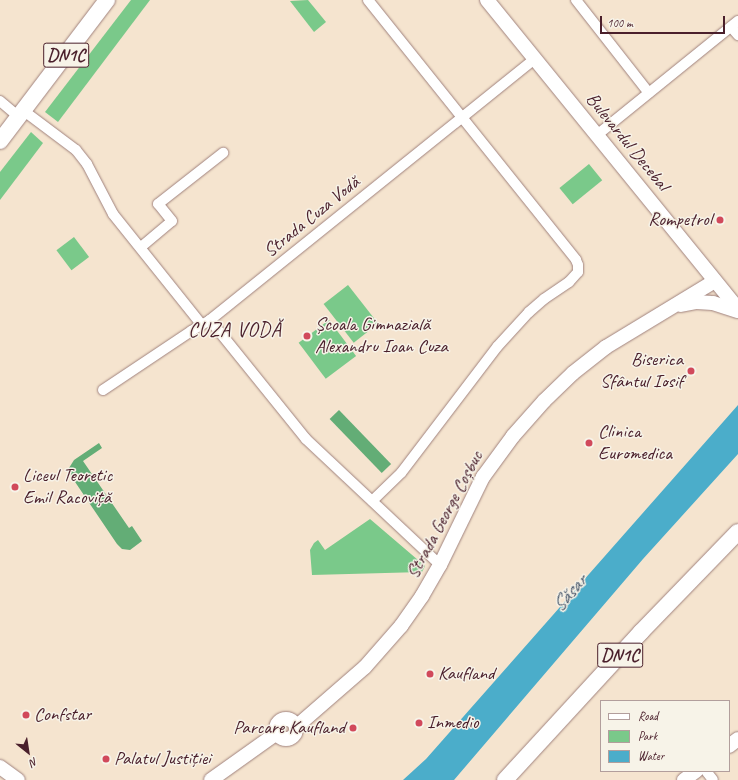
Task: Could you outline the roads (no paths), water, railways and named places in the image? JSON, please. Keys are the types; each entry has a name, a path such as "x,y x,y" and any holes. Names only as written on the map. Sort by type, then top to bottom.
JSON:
{"main road":[{"name":"DN1C","path":"0,141 108,0"},
{"name":"DN1C","path":"505,780 642,632 738,532"}],"street":[{"path":"368,0 576,260 578,265 578,272 574,277 534,308 513,330 464,390 401,473 372,501"},
{"name":"Bulevardul Decebal","path":"487,0 738,310"},
{"path":"576,0 649,93"},
{"path":"596,135 734,24 738,35"},
{"name":"Strada Cuza Vodă","path":"103,390 206,323 535,59"},
{"path":"0,101 76,150 94,176 113,214 291,423 440,565"},
{"path":"141,247 172,221 158,204 223,153"},
{"name":"Strada George Coșbuc","path":"211,780 256,749 280,735 276,727 280,721 286,719 294,724 315,709 352,679 390,640 416,606 440,565 484,477 498,455 529,417 563,382 593,356 632,330 715,281"},
{"path":"672,306 697,302 713,303 738,310"},
{"path":"730,745 738,739"},
{"path":"0,766 18,780"},
{"path":"684,780 695,772"},
{"path":"707,772 713,780"}],"water":[{"path":"738,405 738,454 643,559 454,780 403,780 426,759"}],"place":[{"name":"Rompetrol","path":"720,220"},
{"name":"Școala Gimnazială Alexandru Ioan Cuza","path":"307,336"},
{"name":"Biserica Sfântul Iosif","path":"691,371"},
{"name":"Clinica Euromedica","path":"589,443"},
{"name":"Liceul Teoretic Emil Racoviță","path":"15,487"},
{"name":"Kaufland","path":"430,674"},
{"name":"Confstar","path":"26,715"},
{"name":"Inmedio","path":"419,723"},
{"name":"Parcare Kaufland","path":"353,728"},
{"name":"Palatul Justiției","path":"106,759"}],"district":[{"name":"CUZA VODĂ","path":"235,329"}],"water label":[{"name":"Săsar","path":"569,593"}]}
